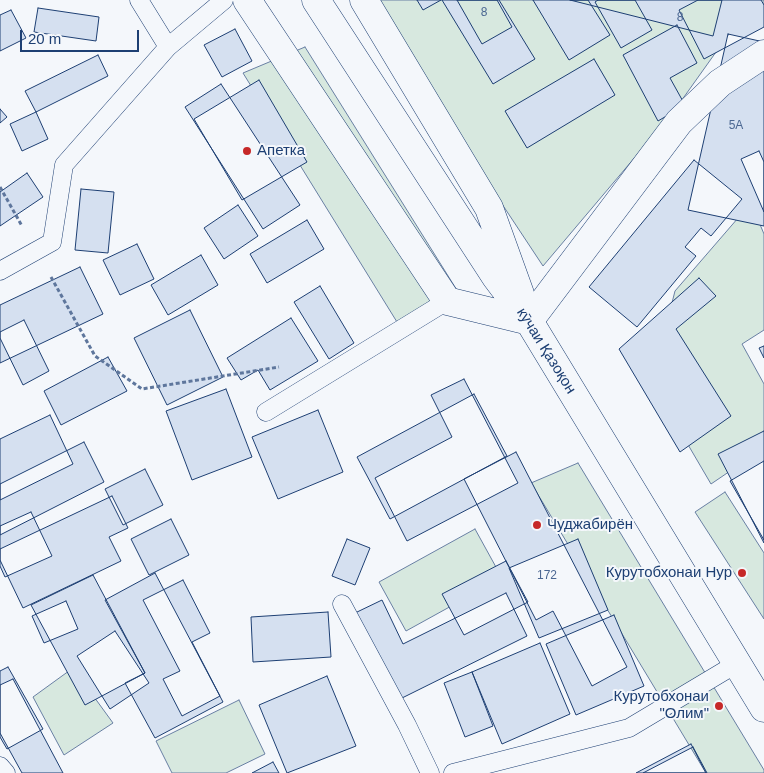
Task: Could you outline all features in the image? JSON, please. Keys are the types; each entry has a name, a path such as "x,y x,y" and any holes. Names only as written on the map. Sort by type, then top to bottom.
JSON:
{"street":[{"path":"247,0 447,300 529,321"},
{"name":"кӯчаи Қазоқон","path":"316,0 496,277 529,321 764,708"},
{"path":"364,0 489,208 529,321"},
{"path":"529,321 679,122 720,83 764,54"}],"lane":[{"path":"138,0 168,47"},
{"path":"0,271 52,242 64,165 168,47 224,0"},
{"path":"266,412 447,300"},
{"path":"342,604 407,725 430,773"},
{"path":"453,773 629,728 736,664"},
{"path":"0,766 6,773"}],"path":[{"path":"0,187 24,229"},
{"path":"48,271 95,356 142,388 288,366"}],"shaded area":[{"path":"367,0 764,0 764,13 731,31 674,111 543,266"},
{"path":"305,47 460,295 397,322 243,73"},
{"path":"751,203 764,234 764,330 742,344 764,384 764,448 711,484 680,431 663,338 675,291"},
{"path":"578,463 764,770 764,773 706,773 531,483"},
{"path":"725,492 764,553 764,619 695,512"},
{"path":"475,529 502,578 406,631 379,582"},
{"path":"73,668 113,723 64,755 33,697"},
{"path":"239,700 265,754 226,773 172,773 156,741"}],"building":[{"path":"417,0 441,0 423,10"},
{"path":"442,0 499,0 535,59 493,84"},
{"path":"457,0 497,0 512,27 482,44"},
{"path":"533,0 588,0 610,35 569,60"},
{"path":"570,0 722,0 713,36"},
{"path":"598,0 635,0 652,30 621,48 595,2"},
{"path":"698,0 761,0 764,5 764,27 704,59 679,10"},
{"path":"38,8 99,17 96,41 34,32"},
{"path":"11,10 26,38 0,51 0,15"},
{"path":"677,25 697,63 670,78 685,105 658,121 623,55"},
{"path":"235,29 252,61 222,77 204,45"},
{"path":"728,34 764,42 764,226 688,210"},
{"path":"98,55 108,76 36,112 25,91"},
{"path":"594,59 615,95 527,148 505,111"},
{"path":"259,80 307,162 242,200 194,119"},
{"path":"221,84 300,205 263,229 185,107"},
{"path":"0,109 7,117 0,123"},
{"path":"36,112 48,139 22,151 10,124"},
{"path":"759,151 764,162 764,212 741,159"},
{"path":"694,160 742,199 711,236 701,228 685,247 696,256 637,327 589,287"},
{"path":"27,173 43,197 0,226 0,192"},
{"path":"81,189 114,192 108,253 75,250"},
{"path":"238,205 258,236 224,259 204,228"},
{"path":"307,220 324,249 267,283 250,254"},
{"path":"137,244 154,279 120,295 103,260"},
{"path":"201,255 218,285 168,315 151,285"},
{"path":"80,267 103,314 0,363 0,305"},
{"path":"699,278 716,296 676,329 731,416 680,452 619,349"},
{"path":"320,286 354,343 329,359 294,302"},
{"path":"190,310 223,377 167,405 134,338"},
{"path":"291,318 318,361 270,390 258,370 241,380 227,358"},
{"path":"24,320 49,371 23,385 0,338 0,332"},
{"path":"764,346 764,358 759,348"},
{"path":"108,357 127,391 61,425 44,391"},
{"path":"464,379 518,483 407,541 375,478 452,437 431,395"},
{"path":"226,389 252,457 192,480 166,411"},
{"path":"474,394 507,456 390,519 357,457"},
{"path":"318,410 343,472 278,499 252,437"},
{"path":"50,415 73,464 0,500 0,439"},
{"path":"764,431 764,543 718,454"},
{"path":"84,442 104,482 0,535 0,484"},
{"path":"516,452 627,667 592,686 553,611 536,620 464,479"},
{"path":"764,461 764,540 730,481"},
{"path":"145,469 163,505 123,525 105,489"},
{"path":"112,496 128,528 109,537 121,561 23,608 0,560 0,549"},
{"path":"31,512 52,556 5,577 0,566 0,526"},
{"path":"171,519 189,555 149,575 131,539"},
{"path":"347,539 370,548 355,585 332,576"},
{"path":"578,539 608,610 539,638 509,568"},
{"path":"506,561 528,602 464,635 442,594"},
{"path":"155,573 223,702 155,738 125,683 145,673 105,600"},
{"path":"93,575 145,673 85,705 31,605"},
{"path":"183,580 210,633 192,642 220,696 182,716 163,679 180,671 143,600"},
{"path":"506,593 527,636 398,700 355,613 382,600 403,644"},
{"path":"66,601 78,629 44,643 32,616"},
{"path":"328,612 331,657 253,662 251,617"},
{"path":"614,615 644,686 576,715 546,644"},
{"path":"115,631 149,683 110,709 77,656"},
{"path":"540,643 570,714 502,744 472,672"},
{"path":"8,667 43,729 7,749 0,737 0,671"},
{"path":"472,672 493,726 465,737 444,683"},
{"path":"327,676 356,746 287,773 259,705"},
{"path":"13,679 63,773 22,773 0,733 0,685"},
{"path":"691,744 706,773 636,773"},
{"path":"693,747 707,773 643,773"},
{"path":"273,762 279,773 252,773"}],"place":[{"name":"Апетка","path":"247,151"},
{"name":"Чуджабирён","path":"537,525"},
{"name":"Курутобхонаи Нур","path":"742,573"},
{"name":"Курутобхонаи \"Олим\"","path":"719,706"}]}
